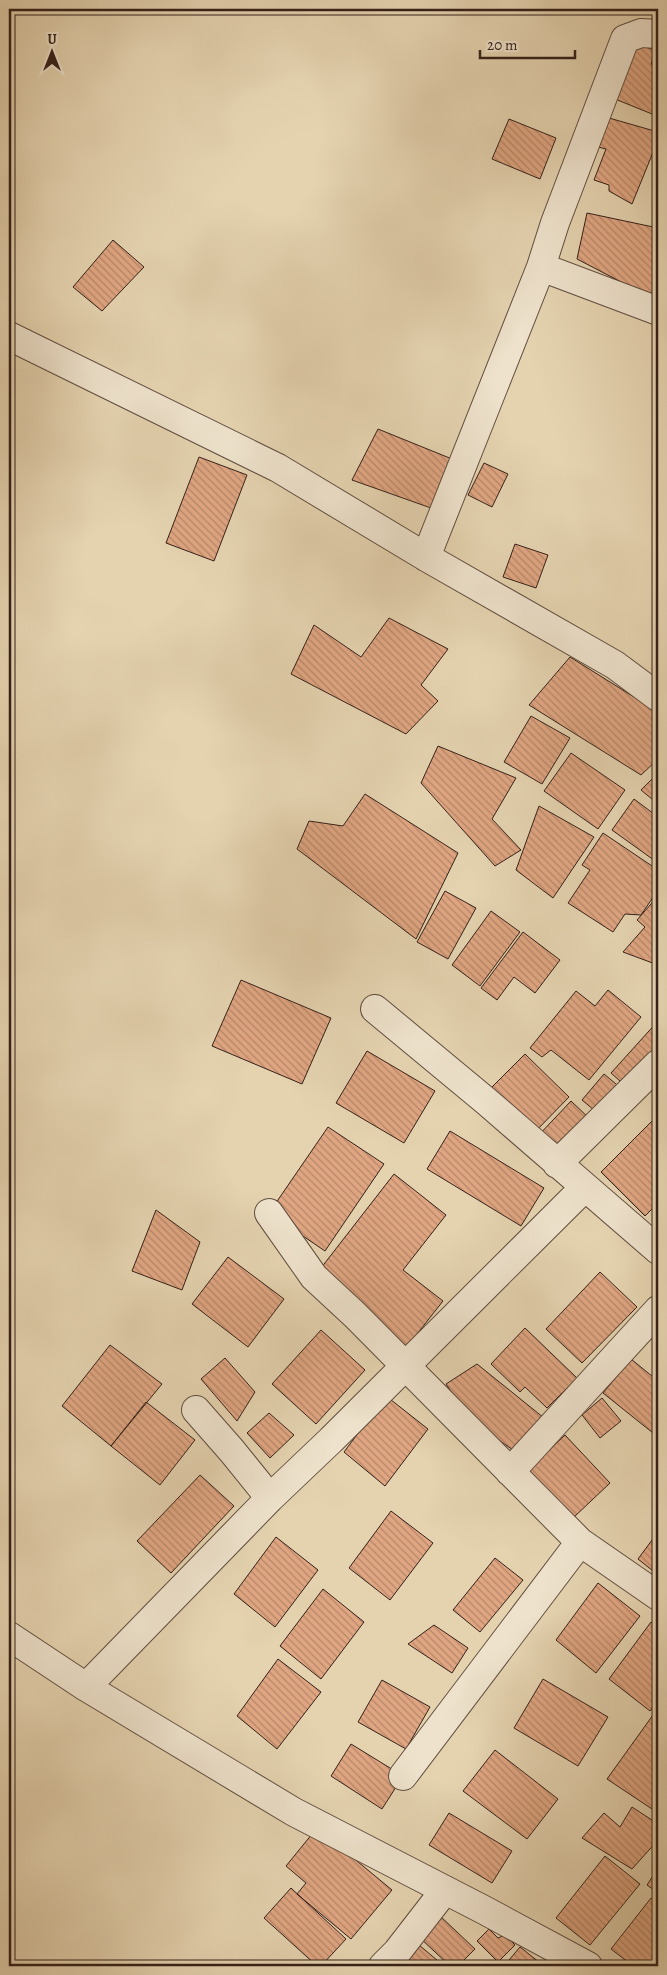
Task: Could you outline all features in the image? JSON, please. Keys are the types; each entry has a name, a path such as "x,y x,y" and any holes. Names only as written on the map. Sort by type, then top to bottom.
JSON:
{"street":[{"path":"426,557 541,267 555,223 625,39 641,33 658,34"},
{"path":"541,267 658,311"},
{"path":"9,336 278,468 426,557 615,665 658,697"},
{"path":"376,1010 486,1101 658,1250"},
{"path":"557,1164 658,1064"},
{"path":"86,1687 270,1498 331,1440 585,1186"},
{"path":"269,1213 314,1278 355,1315 580,1542 658,1596"},
{"path":"510,1472 658,1310"},
{"path":"196,1410 270,1498"},
{"path":"403,1776 580,1542"},
{"path":"9,1636 86,1687 294,1812 588,1966"},
{"path":"383,1966 397,1952 445,1890"}],"building":[{"path":"637,43 656,51 651,64 658,67 657,116 615,99"},
{"path":"609,118 658,132 658,140 632,204 609,191 609,185 594,180 606,149 598,147"},
{"path":"509,119 556,138 540,179 492,159"},
{"path":"587,213 658,228 658,283 652,298 577,259"},
{"path":"113,240 144,267 102,311 73,287"},
{"path":"378,429 452,459 431,508 352,480"},
{"path":"199,457 247,475 214,561 166,543"},
{"path":"484,463 508,474 492,507 468,495"},
{"path":"515,544 548,555 536,588 503,577"},
{"path":"389,618 448,649 421,685 438,701 406,734 291,674 314,625 361,657"},
{"path":"570,657 658,712 658,759 641,775 529,705"},
{"path":"531,716 570,738 542,784 504,762"},
{"path":"438,746 516,778 492,819 521,850 495,866 421,783"},
{"path":"571,753 625,790 598,829 544,791"},
{"path":"658,773 658,804 641,790"},
{"path":"365,794 458,853 416,939 297,849 309,821 343,826"},
{"path":"634,799 658,817 658,863 612,830"},
{"path":"539,806 594,837 553,898 516,870"},
{"path":"603,833 658,870 658,890 641,915 625,914 613,932 568,903 590,870 582,865"},
{"path":"445,891 476,908 448,959 417,942"},
{"path":"658,896 658,965 623,952 645,927 637,920"},
{"path":"491,911 520,932 480,986 452,965"},
{"path":"523,932 560,960 535,993 514,977 497,1000 481,988"},
{"path":"241,980 331,1018 302,1084 212,1046"},
{"path":"608,990 641,1017 589,1080 551,1050 542,1057 530,1048 576,991 595,1006"},
{"path":"658,1021 658,1057 629,1089 611,1073"},
{"path":"367,1051 435,1091 404,1143 336,1103"},
{"path":"525,1054 569,1097 533,1134 488,1091"},
{"path":"604,1074 622,1089 600,1115 582,1100"},
{"path":"571,1101 591,1120 557,1157 536,1138"},
{"path":"657,1116 658,1203 645,1216 601,1172"},
{"path":"328,1127 384,1164 325,1251 269,1213"},
{"path":"450,1131 544,1188 521,1226 427,1169"},
{"path":"394,1174 446,1215 403,1270 443,1301 406,1348 314,1277"},
{"path":"156,1210 200,1242 182,1290 132,1271"},
{"path":"228,1257 284,1299 248,1347 192,1304"},
{"path":"600,1272 637,1307 582,1363 546,1329"},
{"path":"525,1328 577,1378 547,1408 525,1387 520,1392 491,1364"},
{"path":"321,1330 365,1370 316,1424 272,1384"},
{"path":"110,1345 162,1384 111,1446 62,1406"},
{"path":"225,1358 255,1392 237,1421 201,1379"},
{"path":"631,1359 658,1381 658,1437 603,1393"},
{"path":"477,1364 549,1422 516,1452 471,1421 446,1384"},
{"path":"386,1396 428,1429 385,1486 344,1452"},
{"path":"602,1398 621,1421 600,1438 582,1415"},
{"path":"146,1402 195,1440 160,1485 111,1446"},
{"path":"269,1413 294,1435 270,1458 247,1433"},
{"path":"565,1435 610,1483 573,1518 527,1471"},
{"path":"200,1475 234,1506 171,1573 137,1541"},
{"path":"391,1511 433,1543 390,1600 349,1568"},
{"path":"658,1532 658,1575 638,1559"},
{"path":"276,1537 318,1570 275,1627 234,1594"},
{"path":"495,1558 523,1580 480,1632 453,1610"},
{"path":"598,1583 640,1616 596,1673 556,1640"},
{"path":"323,1589 364,1622 321,1679 280,1646"},
{"path":"651,1622 658,1627 658,1700 650,1711 609,1679"},
{"path":"434,1625 468,1648 452,1673 408,1644"},
{"path":"278,1659 321,1692 277,1749 237,1716"},
{"path":"543,1679 608,1717 578,1766 514,1728"},
{"path":"382,1680 430,1707 406,1749 358,1722"},
{"path":"653,1715 658,1719 658,1813 607,1779"},
{"path":"351,1744 403,1776 382,1809 331,1776"},
{"path":"495,1750 558,1799 527,1839 463,1791"},
{"path":"632,1807 658,1824 658,1840 632,1869 582,1838 604,1813 620,1827"},
{"path":"449,1813 512,1851 492,1883 429,1845"},
{"path":"317,1828 392,1890 351,1939 297,1894 306,1883 286,1866"},
{"path":"605,1856 640,1884 590,1945 556,1918"},
{"path":"658,1868 658,1893 647,1885"},
{"path":"291,1888 346,1939 321,1966 317,1966 264,1918"},
{"path":"651,1898 658,1903 658,1960 656,1958 650,1966 633,1966 611,1949"},
{"path":"439,1915 475,1949 458,1966 450,1966 419,1937"},
{"path":"489,1929 498,1938 505,1935 515,1945 498,1962 477,1941"},
{"path":"413,1940 444,1966 391,1966"},
{"path":"520,1947 544,1966 504,1966"}]}
